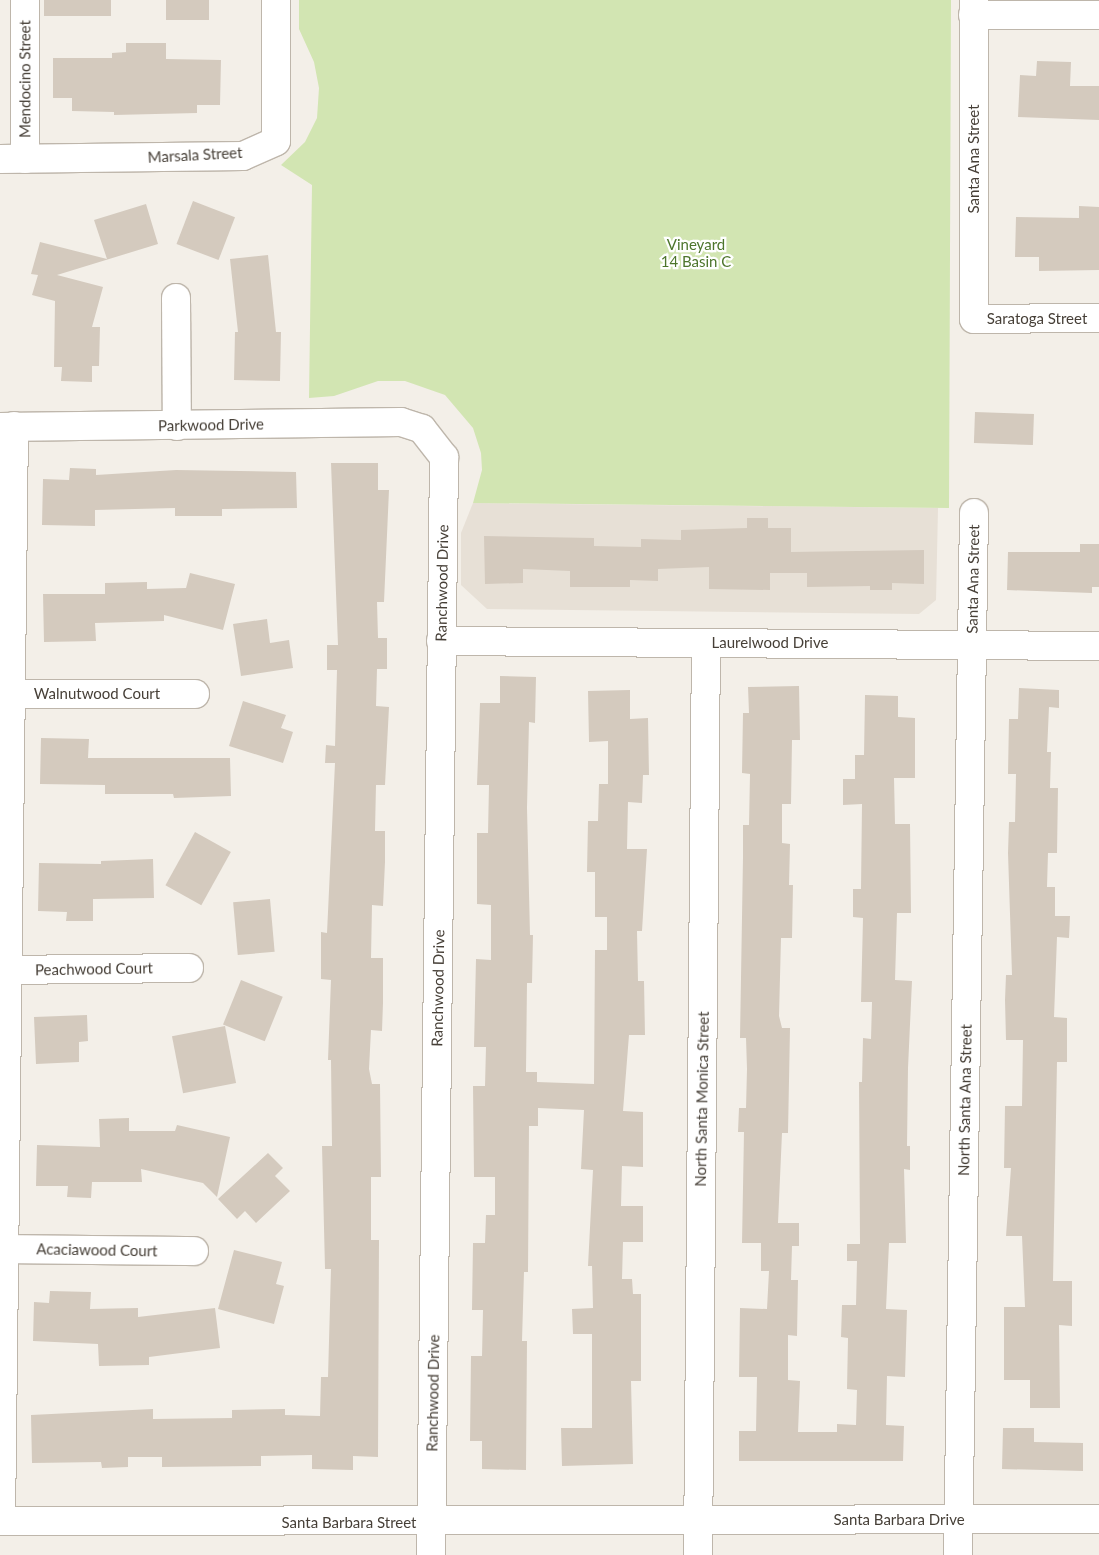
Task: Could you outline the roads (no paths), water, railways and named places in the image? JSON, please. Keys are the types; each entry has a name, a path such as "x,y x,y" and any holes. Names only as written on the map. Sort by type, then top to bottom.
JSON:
{"street":[{"name":"Mendocino Street","path":"13,159 24,0"},
{"name":"Marsala Street","path":"13,159 243,156 276,141 276,0"},
{"path":"974,8 1099,15"},
{"name":"Santa Ana Street","path":"974,8 974,319"},
{"path":"176,298 178,426"},
{"name":"Saratoga Street","path":"974,319 1099,318"},
{"name":"Parkwood Drive","path":"7,426 178,426 402,422 422,429"},
{"path":"0,1521 7,426"},
{"name":"Ranchwood Drive","path":"422,429 444,457 431,1555"},
{"name":"Santa Ana Street","path":"973,645 974,513"},
{"name":"Laurelwood Drive","path":"441,641 1099,646"},
{"name":"North Santa Monica Street","path":"698,1555 706,643"},
{"name":"North Santa Ana Street","path":"958,1555 973,645"},
{"name":"Walnutwood Court","path":"5,694 194,694"},
{"name":"Peachwood Court","path":"3,970 189,968"},
{"name":"Acaciawood Court","path":"1,1249 194,1251"},
{"name":"Santa Barbara Drive","path":"698,1521 1099,1519"},
{"name":"Santa Barbara Street","path":"0,1521 432,1523 698,1521"}],"park label":[{"name":"Vineyard 14 Basin C","path":"696,252"}]}
